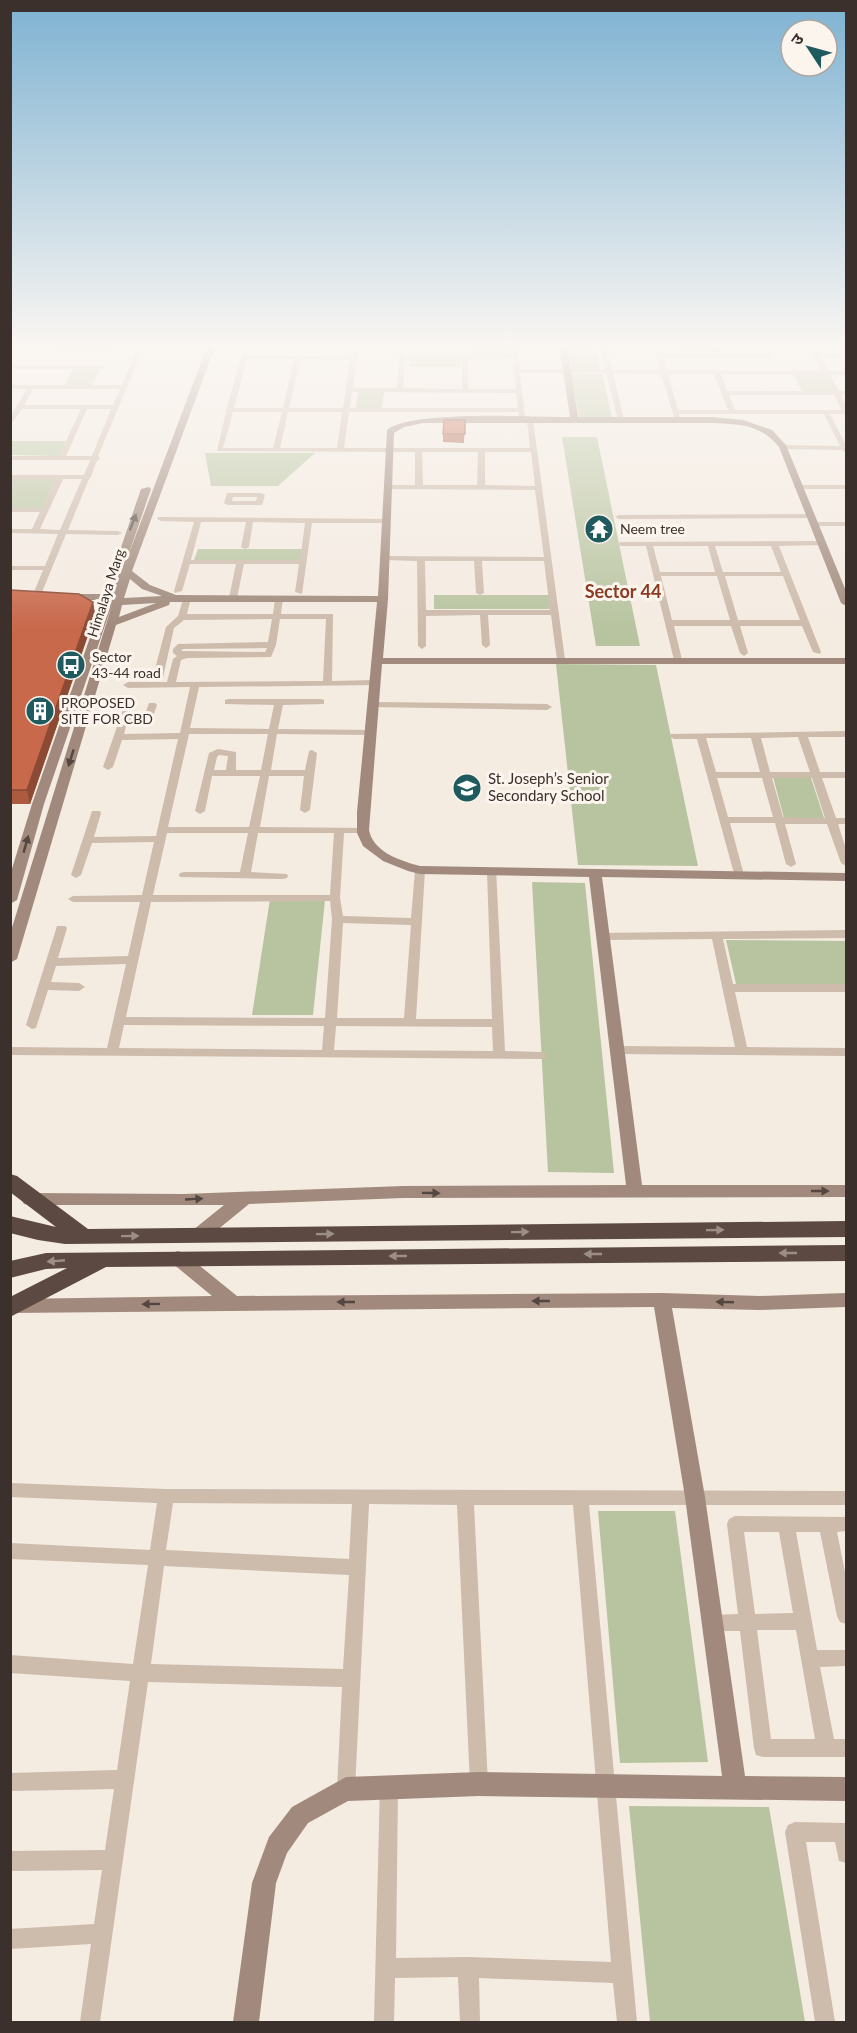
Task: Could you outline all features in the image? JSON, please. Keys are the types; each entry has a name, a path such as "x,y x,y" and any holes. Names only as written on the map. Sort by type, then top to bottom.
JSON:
{"highway":[{"path":"10,1181 84,1237"},
{"path":"10,1224 30,1232 84,1237 846,1229"},
{"path":"10,1270 46,1262 103,1259 846,1253"},
{"path":"12,1307 103,1259"}],"street":[{"path":"62,458 71,439"},
{"path":"104,439 48,568 44,598 89,610 175,596"},
{"name":"Himalaya Marg","path":"89,610 113,600 127,572 177,439"},
{"path":"222,439 219,450 534,450"},
{"path":"276,450 279,439"},
{"path":"340,449 342,439"},
{"path":"390,439 383,599 363,830 364,837 371,846 385,857 420,870 846,877"},
{"path":"531,439 561,660"},
{"path":"778,439 846,603"},
{"path":"783,447 846,449"},
{"path":"418,450 419,487"},
{"path":"481,487 482,450"},
{"path":"10,458 96,458"},
{"name":"Himalaya Marg","path":"113,600 113,583 151,475"},
{"path":"10,477 88,477"},
{"path":"35,531 60,477"},
{"path":"389,487 538,488"},
{"path":"798,487 846,487"},
{"path":"10,510 45,510"},
{"path":"619,517 813,520 846,524"},
{"path":"161,519 386,521"},
{"path":"175,596 198,520"},
{"path":"245,547 250,520"},
{"path":"298,592 309,520"},
{"path":"10,531 118,533"},
{"path":"621,544 822,543"},
{"path":"650,544 678,660"},
{"path":"711,544 744,653"},
{"path":"774,544 817,652"},
{"path":"383,558 548,559"},
{"path":"421,558 422,646"},
{"path":"478,558 480,593"},
{"path":"186,562 303,562"},
{"path":"233,598 241,562"},
{"path":"10,568 48,568"},
{"path":"127,572 146,587 187,598 383,599"},
{"path":"657,574 786,574"},
{"path":"835,578 846,578"},
{"path":"89,610 113,583"},
{"path":"89,610 113,600 175,596"},
{"path":"182,616 187,598"},
{"path":"272,645 181,646 177,649 177,653 184,655 268,655 272,645 278,616 279,599"},
{"name":"Himalaya Marg","path":"10,900 89,610"},
{"name":"Himalaya Marg","path":"10,959 89,610"},
{"path":"484,612 486,645"},
{"path":"422,613 555,612"},
{"path":"158,677 172,622 182,616 330,616 327,683"},
{"path":"669,623 805,623"},
{"path":"166,640 179,640 181,646"},
{"path":"171,686 177,659 184,655"},
{"path":"376,661 846,661"},
{"path":"128,685 375,683"},
{"path":"112,1051 195,686"},
{"path":"228,702 321,702"},
{"path":"245,875 279,702"},
{"path":"123,720 147,720 152,705"},
{"path":"374,705 547,708"},
{"path":"108,767 128,706"},
{"path":"118,737 273,732 371,732"},
{"path":"674,736 846,734"},
{"path":"755,735 791,864"},
{"path":"802,735 846,863"},
{"path":"701,736 739,875"},
{"path":"200,812 212,755 226,752 233,754 231,773"},
{"path":"305,810 312,753"},
{"path":"208,773 310,773"},
{"path":"712,775 846,775"},
{"path":"76,875 96,813"},
{"path":"724,820 846,821"},
{"path":"87,840 254,829 363,830"},
{"path":"328,1054 338,919 335,898 339,830"},
{"path":"410,1023 420,870"},
{"path":"492,871 499,1055"},
{"path":"595,873 635,1193"},
{"path":"184,875 283,876"},
{"path":"73,898 335,898"},
{"path":"338,919 416,922"},
{"path":"32,1025 62,928"},
{"path":"603,936 846,934"},
{"path":"717,935 742,1051"},
{"path":"51,962 132,960"},
{"path":"44,986 79,987"},
{"path":"728,988 846,988"},
{"path":"119,1021 498,1023"},
{"path":"617,1050 846,1052"},
{"path":"10,1051 541,1056"},
{"path":"30,1198 184,1200 403,1192 846,1191"},
{"path":"199,1235 247,1196"},
{"path":"178,1258 234,1304"},
{"path":"662,1300 695,1497 735,1788"},
{"path":"12,1307 315,1302 662,1300 760,1303 846,1300"},
{"path":"10,1490 166,1496 846,1498"},
{"path":"90,2022 166,1496"},
{"path":"465,1496 479,1784"},
{"path":"346,1789 361,1497"},
{"path":"580,1498 627,2022"},
{"path":"846,1524 735,1524 763,1748 846,1748"},
{"path":"786,1524 826,1748"},
{"path":"827,1524 846,1616"},
{"path":"10,1551 357,1567"},
{"path":"712,1623 803,1621"},
{"path":"810,1659 846,1658"},
{"path":"10,1664 140,1672 352,1678"},
{"path":"10,1782 125,1779"},
{"path":"246,2022 264,1883 278,1846 300,1815 346,1789 479,1784 846,1789"},
{"path":"384,2022 389,1786"},
{"path":"825,2022 795,1832 844,1832 846,1854"},
{"path":"10,1861 114,1860"},
{"path":"10,1939 103,1933"},
{"path":"385,1968 468,1967 622,1973"},
{"path":"468,1967 470,2022"}],"green space":[{"path":"562,439 597,439 640,646 596,646"},
{"path":"11,441 66,441 59,456 11,455"},
{"path":"205,453 315,453 278,486 211,486"},
{"path":"11,479 56,479 42,509 11,509"},
{"path":"198,549 302,549 300,561 194,560"},
{"path":"434,595 549,595 550,609 434,609"},
{"path":"556,664 656,665 698,866 578,865"},
{"path":"773,777 811,778 824,818 784,818"},
{"path":"532,882 585,883 614,1173 548,1172"},
{"path":"270,899 325,900 313,1015 252,1015"},
{"path":"726,940 846,941 846,984 736,984"},
{"path":"598,1511 675,1511 708,1762 620,1763"},
{"path":"629,1806 769,1807 805,2022 650,2022"}],"building":[{"name":"PROPOSED SITE FOR CBD","path":"10,590 79,594 93,602 27,790 10,790"}],"place":[{"name":"Neem tree","path":"599,529"},
{"name":"Sector 43-44 road","path":"71,665"},
{"name":"PROPOSED SITE FOR CBD","path":"40,711"},
{"name":"St. Joseph’s Senior Secondary School","path":"467,788"}],"district":[{"name":"Sector 44","path":"623,592"}]}
